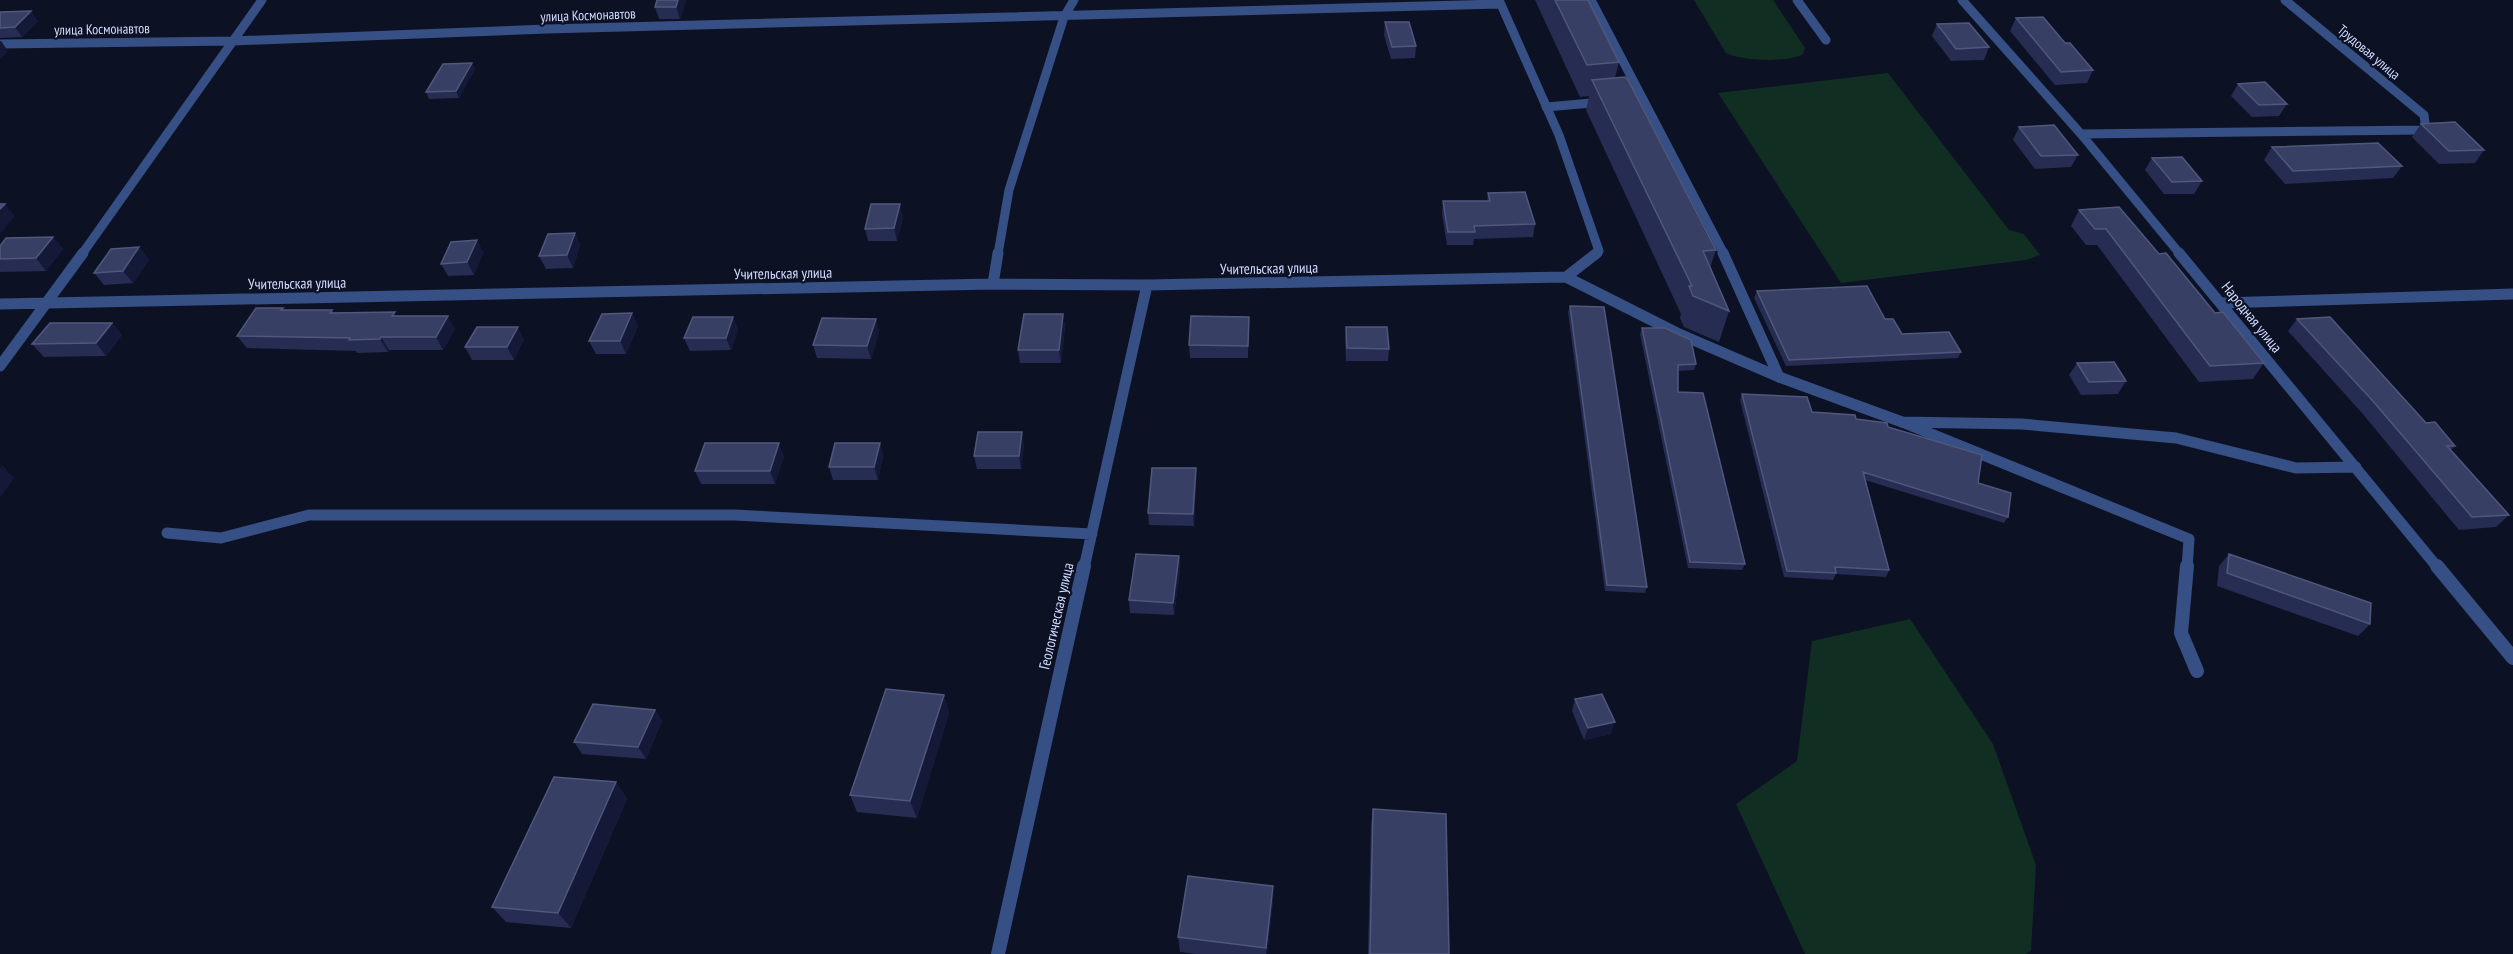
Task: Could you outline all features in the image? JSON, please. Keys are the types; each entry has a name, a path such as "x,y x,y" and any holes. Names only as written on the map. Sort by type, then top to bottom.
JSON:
{"street":[{"path":"0,366 47,304 262,0"},
{"path":"993,284 1009,190 1064,17 1074,0"},
{"path":"1591,0 1638,99 1714,233 1779,377"},
{"path":"1797,0 1826,40"},
{"name":"Народная улица","path":"1962,0 2081,134 2513,658"},
{"name":"Трудовая улица","path":"2081,134 2426,130 2424,115 2285,0"},
{"path":"1500,2 1559,135 1599,251 1566,277 1677,333 1779,377 1902,422 2189,539 2181,633 2197,671"},
{"name":"улица Космонавтов","path":"0,44 232,41 547,29 1064,17 1500,2"},
{"path":"1546,107 1611,101"},
{"name":"Учительская улица","path":"0,304 993,284 1147,285 1566,277"},
{"name":"Геологическая улица","path":"998,954 1147,285"},
{"path":"2221,303 2513,294"},
{"path":"1902,422 2022,424 2176,438 2296,468 2356,467"},
{"path":"167,533 221,538 309,515 735,515 1092,534"}],"green space":[{"path":"1694,0 1773,0 1805,48 1803,54 1787,59 1765,60 1742,58 1726,53"},
{"path":"1888,73 2009,230 2024,234 2040,255 2026,260 1841,283 1718,93"},
{"path":"1910,619 1993,744 2036,865 2031,951 2025,954 1805,954 1736,804 1797,761 1812,641"}],"building":[{"path":"657,0 678,0 676,7 655,7"},
{"path":"1555,0 1588,0 1619,62 1587,65"},
{"path":"31,11 15,27 0,28 0,12"},
{"path":"2043,17 2065,43 2070,43 2093,70 2061,72 2016,18"},
{"path":"1385,22 1409,22 1416,46 1392,47"},
{"path":"1969,23 1989,47 1956,49 1937,24"},
{"path":"472,63 456,91 426,92 443,64"},
{"path":"1625,77 1716,250 1703,251 1729,311 1693,296 1689,286 1692,286 1592,80"},
{"path":"2265,82 2287,104 2259,105 2238,84"},
{"path":"2455,122 2484,150 2449,151 2421,124"},
{"path":"2054,125 2078,155 2041,156 2019,127"},
{"path":"2378,143 2402,166 2293,171 2272,147"},
{"path":"2182,157 2202,181 2172,182 2152,158"},
{"path":"1525,192 1535,224 1474,226 1475,232 1448,232 1443,201 1490,201 1488,193"},
{"path":"871,204 900,204 894,228 865,229"},
{"path":"2119,207 2159,254 2166,253 2215,313 2223,312 2264,363 2210,366 2106,229 2095,229 2079,210"},
{"path":"575,233 567,255 539,256 548,234"},
{"path":"53,237 36,258 0,259 0,246 6,238"},
{"path":"477,240 467,262 441,264 451,242"},
{"path":"139,247 123,271 94,273 111,249"},
{"path":"1867,286 1885,319 1893,319 1902,334 1949,332 1961,352 1789,360 1757,291"},
{"path":"1570,306 1604,307 1647,587 1607,585"},
{"path":"256,308 332,310 330,313 395,312 392,316 448,316 436,337 381,337 380,339 349,340 350,338 237,336"},
{"path":"632,313 620,341 589,341 602,314"},
{"path":"1024,314 1063,314 1059,350 1018,350"},
{"path":"1191,316 1249,317 1248,346 1189,345"},
{"path":"693,317 733,317 726,338 684,338"},
{"path":"2330,317 2426,423 2435,422 2455,446 2447,446 2509,515 2472,517 2372,400 2297,319"},
{"path":"822,318 876,319 867,346 813,345"},
{"path":"50,323 112,323 96,343 32,344"},
{"path":"477,327 518,327 507,347 465,347"},
{"path":"1346,327 1387,327 1389,349 1347,348"},
{"path":"1642,328 1665,328 1691,340 1696,364 1678,365 1678,392 1703,393 1745,564 1690,562"},
{"path":"2114,362 2126,381 2089,382 2077,363"},
{"path":"1742,394 1807,397 1812,412 1855,415 1856,419 1887,423 1888,427 1982,455 1978,483 2011,493 2008,517 1863,472 1889,570 1835,567 1836,573 1787,571"},
{"path":"978,432 1022,432 1019,456 974,456"},
{"path":"705,443 779,443 770,471 695,471"},
{"path":"835,443 880,443 874,467 829,467"},
{"path":"1152,468 1196,468 1193,514 1148,513"},
{"path":"1136,554 1179,556 1173,603 1129,600"},
{"path":"2229,554 2371,603 2370,624 2227,573"},
{"path":"886,689 944,695 910,801 850,795"},
{"path":"1602,694 1615,722 1588,728 1575,699"},
{"path":"593,704 655,710 638,747 574,742"},
{"path":"554,777 616,782 558,913 492,907"},
{"path":"1373,809 1446,814 1449,954 1370,954"},
{"path":"1188,876 1273,886 1266,948 1178,937"}]}
